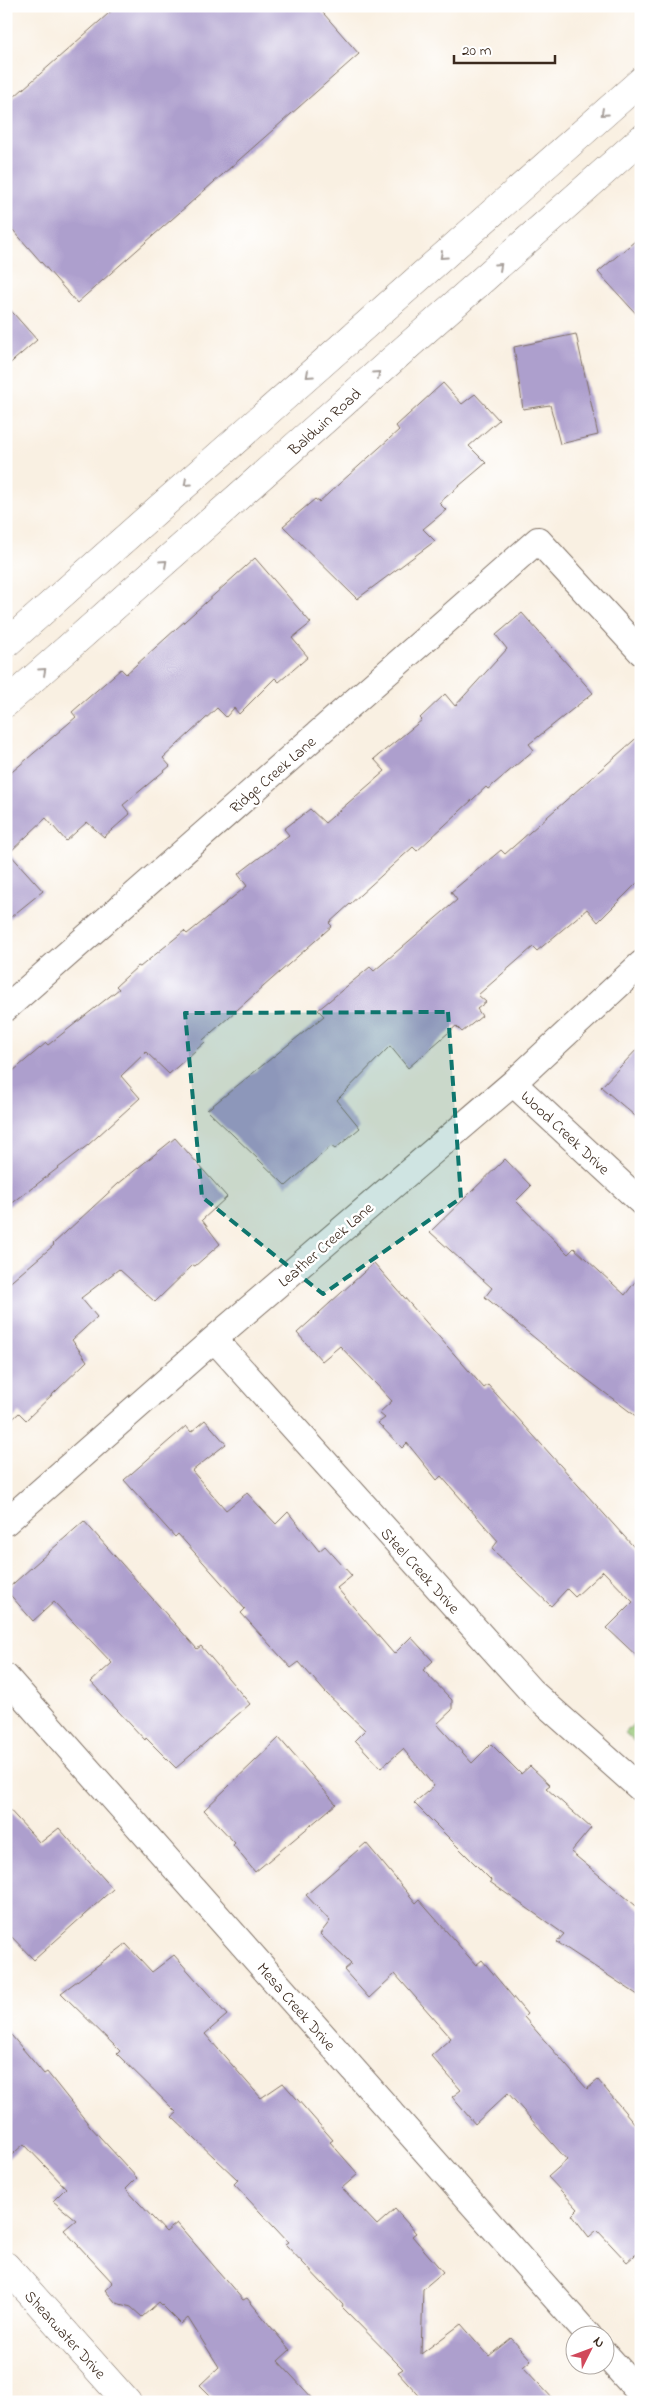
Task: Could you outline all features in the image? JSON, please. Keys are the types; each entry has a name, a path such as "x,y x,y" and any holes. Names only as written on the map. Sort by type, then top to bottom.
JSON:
{"main road":[{"path":"6,644 641,81"},
{"name":"Baldwin Road","path":"6,703 641,139"},
{"name":"Shearwater Drive","path":"6,2266 126,2402"}],"street":[{"name":"Ridge Creek Lane","path":"6,1008 538,540 641,652"},
{"name":"Leather Creek Lane","path":"6,1522 214,1339 513,1083 641,964"},
{"name":"Wood Creek Drive","path":"513,1083 641,1202"},
{"name":"Steel Creek Drive","path":"214,1339 531,1691 641,1789"},
{"name":"Mesa Creek Drive","path":"6,1676 580,2326"},
{"path":"614,2364 641,2394"}],"highlighted area":[{"path":"448,1012 461,1198 323,1294 202,1197 185,1013"}],"green space":[{"path":"641,1716 641,1748 625,1733"}],"building":[{"path":"117,6 317,6 359,54 77,303 6,222 6,104"},
{"path":"641,236 641,319 598,272"},
{"path":"6,305 37,340 6,367"},
{"path":"576,334 598,435 560,444 550,405 523,409 514,347"},
{"path":"443,383 462,404 475,394 499,420 469,446 486,463 439,503 446,510 423,529 435,541 357,599 283,526 315,499 319,502 399,430 396,426"},
{"path":"255,558 311,623 292,638 308,657 279,682 275,678 239,714 234,708 226,717 217,708 163,758 170,766 123,805 130,814 104,837 87,822 66,841 46,818 9,853 43,891 6,921 6,777 76,717 72,712 121,669 126,674"},
{"path":"522,613 593,693 529,744 534,750 488,789 486,787 417,851 413,847 329,923 332,926 203,1040 205,1042 169,1074 146,1052 121,1076 140,1098 88,1145 6,1208 6,1077 46,1043 48,1045 119,989 116,986 138,966 140,967 184,931 187,934 247,886 238,874 289,835 284,829 310,809 325,823 385,771 374,759 422,720 420,718 445,694 455,706 507,649 496,635"},
{"path":"641,734 641,879 598,922 587,909 537,951 533,947 478,995 486,1002 477,1009 482,1016 462,1032 456,1026 408,1068 390,1046 337,1100 360,1128 335,1149 331,1146 286,1186 207,1110 324,1016 318,1010 370,967 374,971 457,900 451,892 501,850 505,854"},
{"path":"641,1045 641,1121 601,1087"},
{"path":"175,1138 227,1197 202,1220 220,1244 195,1266 193,1265 155,1302 119,1269 81,1298 97,1317 72,1340 87,1361 26,1420 19,1413 6,1425 6,1286 54,1245 118,1184"},
{"path":"505,1159 531,1186 516,1201 568,1254 574,1248 625,1295 641,1274 641,1420 564,1362 485,1297 492,1288 430,1232"},
{"path":"374,1263 484,1388 488,1385 641,1555 641,1660 607,1628 633,1602 603,1571 575,1597 567,1589 551,1606 492,1549 498,1541 441,1476 437,1480 407,1443 402,1448 378,1423 385,1418 379,1413 392,1401 340,1346 322,1361 297,1333"},
{"path":"205,1420 226,1444 192,1471 226,1510 247,1493 276,1524 288,1512 319,1551 325,1546 352,1576 337,1588 394,1654 411,1637 433,1661 423,1670 452,1700 452,1710 437,1724 472,1763 491,1744 521,1774 530,1766 550,1785 546,1788 591,1828 571,1852 641,1910 641,1997 557,1942 564,1934 490,1882 491,1880 414,1803 434,1786 403,1749 381,1768 355,1740 365,1730 326,1693 299,1662 291,1668 241,1613 245,1609 178,1534 175,1537 124,1480 186,1426 191,1432"},
{"path":"84,1521 197,1649 201,1646 250,1704 176,1768 146,1738 145,1740 91,1682 112,1663 54,1602 33,1621 6,1590"},
{"path":"279,1738 336,1804 255,1872 233,1845 235,1843 204,1810"},
{"path":"6,1806 40,1843 59,1828 113,1889 34,1960 6,1931"},
{"path":"366,1843 416,1903 419,1900 476,1965 482,1960 527,2014 524,2017 587,2089 598,2080 641,2131 641,2250 627,2262 597,2230 589,2237 572,2215 578,2209 548,2177 567,2160 508,2093 475,2124 452,2097 461,2090 431,2056 451,2038 395,1974 369,1998 344,1970 351,1964 320,1934 330,1921 306,1895"},
{"path":"126,1944 152,1972 174,1955 227,2015 205,2034 261,2098 283,2083 333,2140 330,2142 358,2174 342,2188 377,2225 395,2209 416,2233 412,2236 443,2272 423,2289 421,2354 461,2324 489,2356 511,2338 531,2360 523,2367 556,2402 425,2402 398,2372 403,2369 342,2307 343,2305 285,2244 288,2242 234,2184 238,2180 172,2117 177,2113 117,2054 120,2051 61,1993"},
{"path":"6,2029 44,2074 47,2072 90,2126 137,2178 126,2189 166,2232 177,2223 243,2300 247,2298 290,2350 278,2361 316,2402 217,2402 200,2385 219,2367 188,2318 181,2324 159,2302 142,2317 131,2307 116,2303 105,2290 113,2283 64,2230 76,2220 53,2201 66,2188 24,2144 6,2160"}]}
